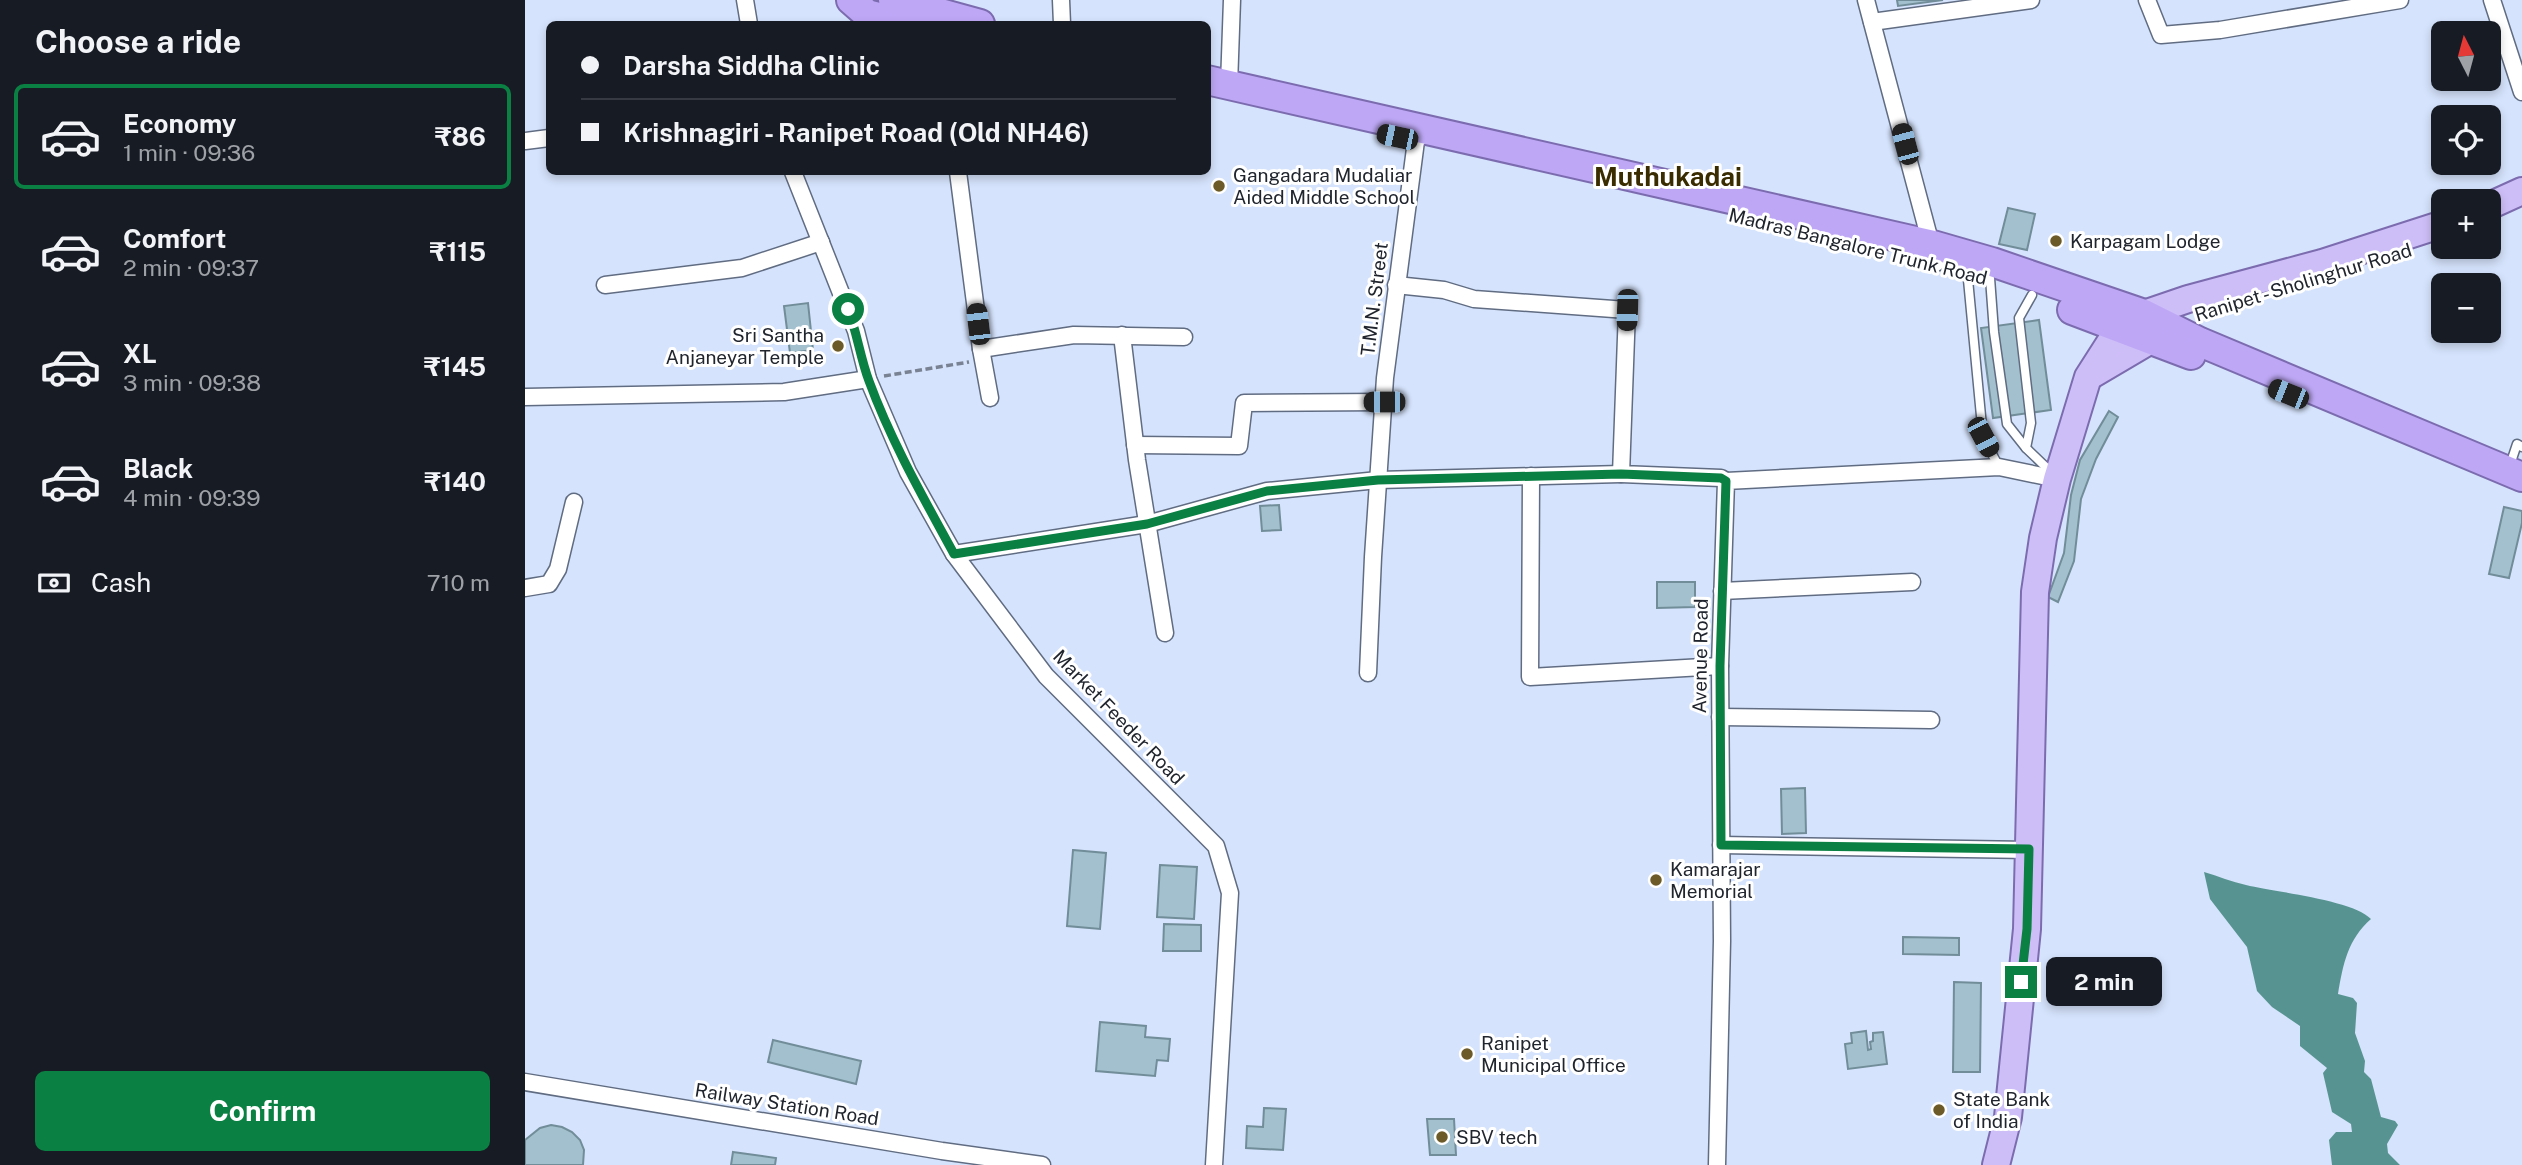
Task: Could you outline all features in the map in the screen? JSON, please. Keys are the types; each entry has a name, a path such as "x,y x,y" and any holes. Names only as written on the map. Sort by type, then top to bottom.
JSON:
{"highway":[{"path":"851,0 867,14 894,21"},
{"path":"893,0 968,21"},
{"name":"Madras Bangalore Trunk Road","path":"1215,88 1934,254 2032,295 2144,327 2186,353 2466,466 2517,480"},
{"path":"1934,254 1992,262 2144,327"}],"main road":[{"path":"2501,201 2522,191"},
{"path":"2501,217 2522,208"},
{"path":"1997,1165 2008,1117 2027,929 2035,592 2043,538 2057,479 2088,377 2144,327 2188,299 2378,246 2431,228"},
{"name":"Ranipet - Sholinghur Road","path":"2144,327 2254,294 2327,277 2431,244"}],"street":[{"path":"745,0 748,21"},
{"path":"1061,0 1062,21"},
{"path":"1215,88 1232,0"},
{"path":"1866,0 1934,254"},
{"path":"1872,22 2031,0"},
{"path":"2147,0 2161,35 2220,30 2393,0"},
{"path":"2492,0 2522,92"},
{"name":"T.M.N. Street","path":"1368,673 1384,402 1396,285 1421,135"},
{"path":"525,141 546,138"},
{"name":"Market Feeder Road","path":"794,175 856,331 868,379 908,472 954,554 1046,676 1216,846 1230,893 1214,1165"},
{"path":"958,175 982,355 991,398"},
{"path":"605,285 742,268 821,242"},
{"path":"1396,285 1444,290 1474,299 1627,310 1621,474"},
{"path":"982,355 1074,335 1184,337"},
{"path":"1122,335 1135,445 1165,634"},
{"path":"525,397 784,392 868,379"},
{"path":"1135,445 1239,446 1244,403 1384,402"},
{"path":"954,554 1147,524 1267,491 1378,480 1621,474 1721,478 1726,481 1999,467 2057,479"},
{"path":"1531,476 1530,677 1720,666"},
{"name":"Avenue Road","path":"1717,1165 1722,941 1720,666 1726,481"},
{"path":"525,587 549,584 558,569 574,502"},
{"path":"1722,591 1912,582"},
{"path":"1720,718 1931,720"},
{"path":"1721,845 2029,849"},
{"name":"Railway Station Road","path":"525,1082 942,1152 1042,1165"}],"lane":[{"path":"1979,273 1994,332 2007,424 2057,479"},
{"path":"1979,273 1983,437 1999,467"},
{"path":"2026,448 2031,423 2019,318 2032,295"},
{"path":"2517,480 2517,444 2522,447"}],"path":[{"path":"868,379 982,355"}],"shaded area":[{"path":"2204,872 2246,885 2331,902 2362,912 2371,919 2352,944 2338,994 2353,998 2357,1003 2355,1033 2365,1061 2364,1072 2371,1079 2381,1117 2395,1121 2398,1125 2387,1144 2388,1153 2400,1165 2332,1165 2329,1140 2336,1132 2352,1132 2351,1124 2332,1112 2323,1073 2327,1068 2300,1046 2300,1026 2272,1007 2257,991 2247,947 2210,899"}],"building":[{"path":"1897,0 1943,0 1898,6"},
{"path":"2008,208 2035,214 2027,250 1999,244"},
{"path":"808,303 813,350 790,353 784,306"},
{"path":"2039,320 2051,410 1993,418 1981,328"},
{"path":"2109,411 2118,417 2096,459 2081,499 2074,561 2058,602 2048,597 2064,553 2071,495 2080,460"},
{"path":"1279,505 1281,530 1262,531 1260,506"},
{"path":"2504,507 2522,511 2522,523 2509,578 2489,574"},
{"path":"1657,582 1695,582 1695,607 1657,608"},
{"path":"1805,788 1806,833 1782,834 1781,789"},
{"path":"1073,850 1106,853 1100,929 1067,926"},
{"path":"1160,865 1197,867 1194,919 1157,917"},
{"path":"1164,924 1201,925 1201,951 1163,951"},
{"path":"1903,937 1959,938 1959,955 1903,954"},
{"path":"1954,982 1981,983 1980,1072 1953,1072"},
{"path":"1100,1022 1146,1026 1145,1037 1170,1039 1168,1061 1157,1060 1155,1076 1096,1071"},
{"path":"1866,1031 1868,1050 1871,1049 1873,1033 1883,1032 1887,1064 1848,1069 1845,1044 1852,1043 1851,1033"},
{"path":"773,1040 861,1061 856,1084 768,1062"},
{"path":"1264,1108 1286,1109 1283,1150 1246,1148 1247,1126 1263,1127"},
{"name":"SBV tech","path":"1427,1119 1454,1119 1456,1155 1430,1155"},
{"path":"551,1125 572,1132 580,1140 584,1150 583,1165 525,1165 525,1140 540,1128"},
{"path":"733,1152 776,1158 775,1165 731,1165"}],"place":[{"name":"Gangadara Mudaliar Aided Middle School","path":"1219,186"},
{"name":"Karpagam Lodge","path":"2056,241"},
{"name":"Sri Santha Anjaneyar Temple","path":"838,346"},
{"name":"Kamarajar Memorial","path":"1656,880"},
{"name":"Ranipet Municipal Office","path":"1467,1054"},
{"name":"State Bank of India","path":"1939,1110"},
{"name":"SBV tech","path":"1442,1137"}],"district":[{"name":"Muthukadai","path":"1668,177"}],"route":[{"path":"848,309 868,379 908,472 954,554 1147,524 1267,491 1378,480 1621,474 1721,478 1726,481 1720,666 1721,845 2029,849 2027,929 2021,982"}]}
